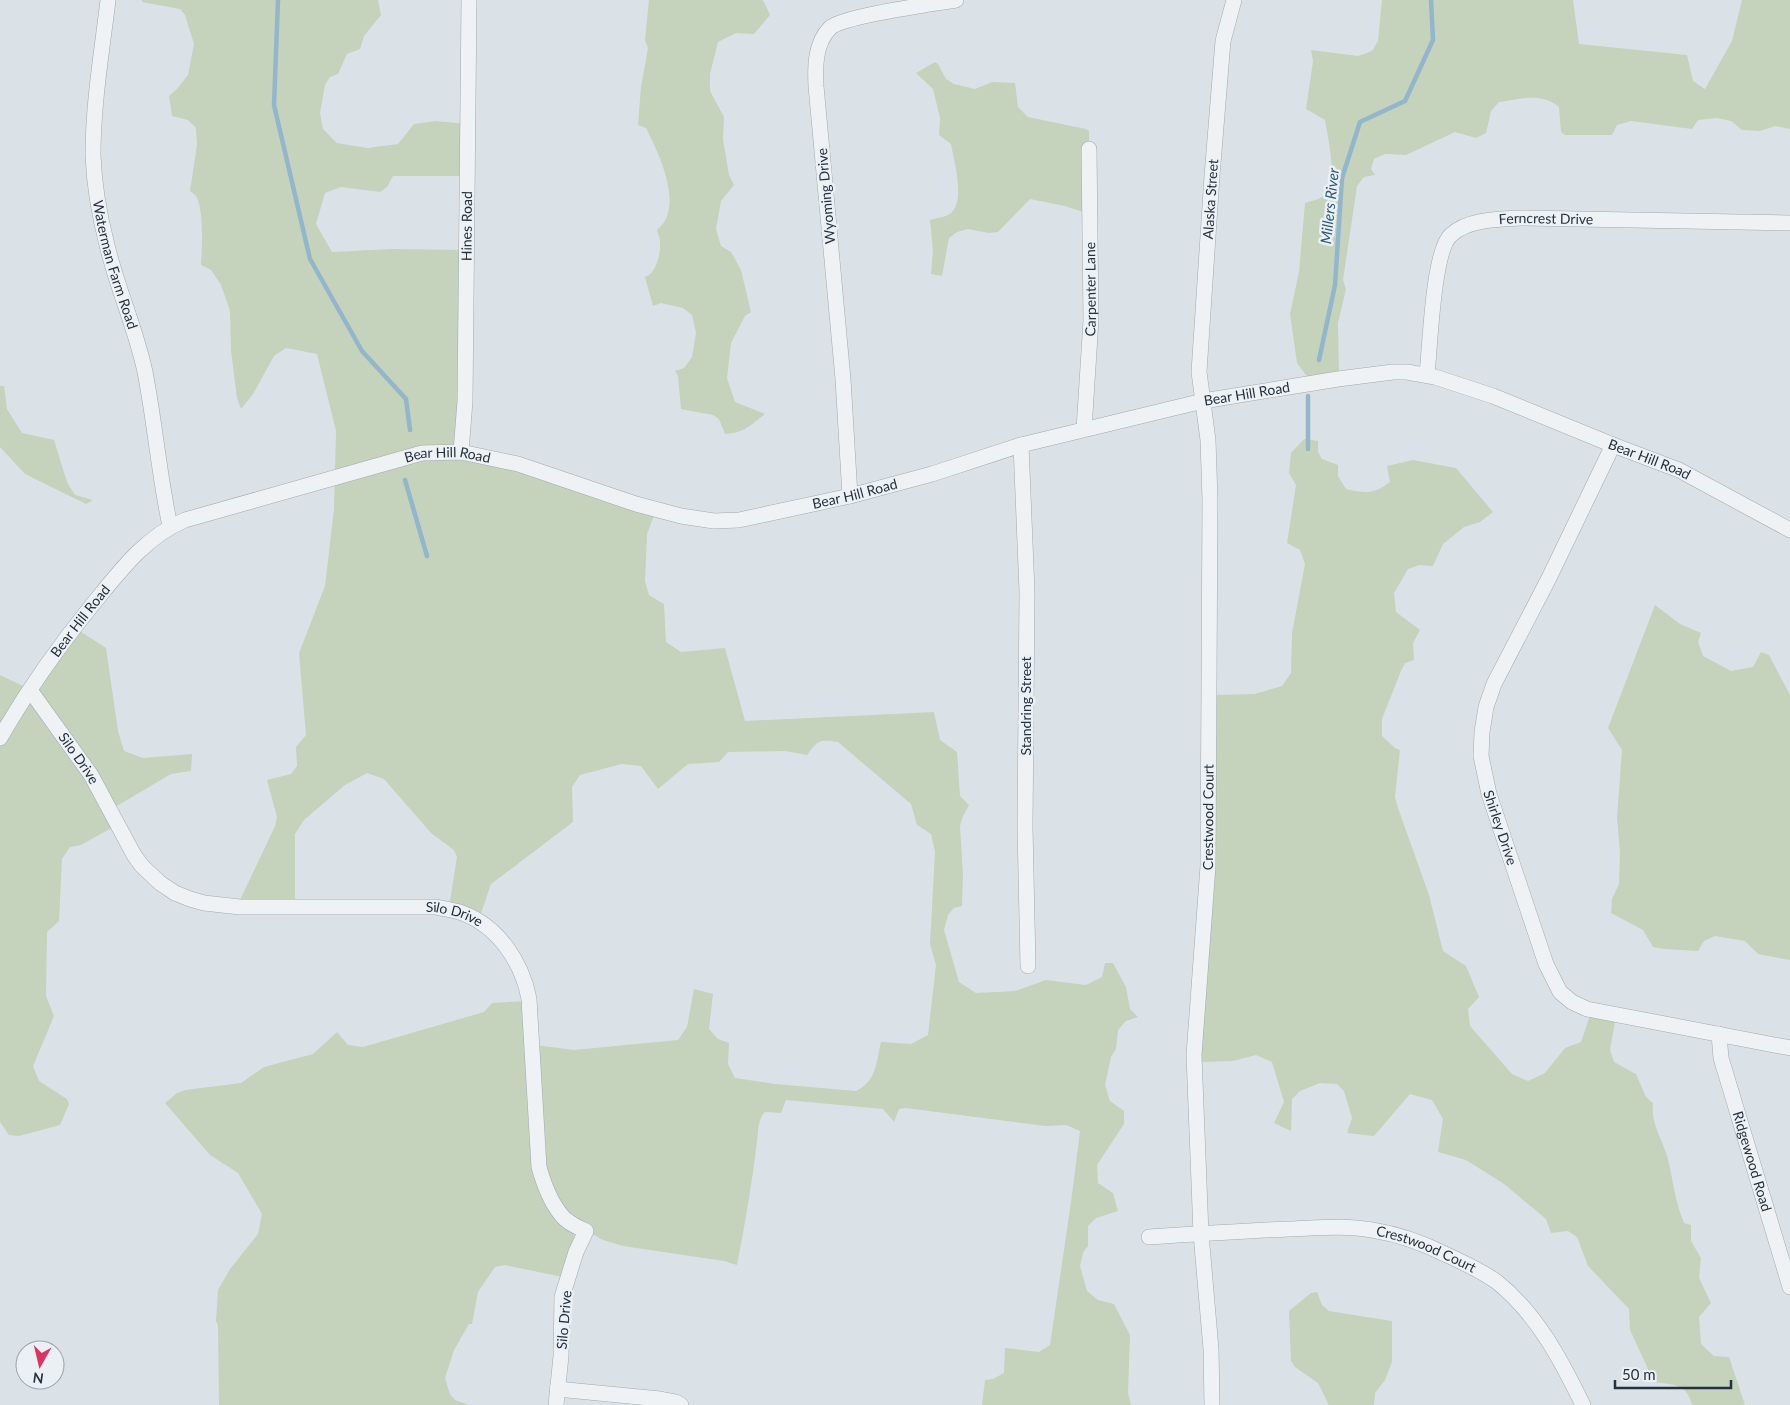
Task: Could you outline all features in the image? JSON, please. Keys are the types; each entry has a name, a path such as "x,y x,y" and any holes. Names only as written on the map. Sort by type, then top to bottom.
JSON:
{"street":[{"name":"Waterman Farm Road","path":"108,0 98,81 94,158 106,244 134,328 145,372 156,450 170,526"},
{"name":"Hines Road","path":"461,452 465,400 469,0"},
{"name":"Wyoming Drive","path":"850,496 843,379 816,86 819,50 829,29 846,20 956,0"},
{"name":"Alaska Street","path":"1203,401 1199,372 1212,176 1223,41 1234,0"},
{"name":"Carpenter Lane","path":"1084,429 1091,320 1089,149"},
{"name":"Ferncrest Drive","path":"1427,375 1433,304 1443,246 1450,235 1474,224 1491,220 1522,218 1790,223"},
{"name":"Bear Hill Road","path":"0,738 71,630 106,586 132,557 154,537 170,526 185,520 422,453 461,452 518,464 636,504 672,514 714,520 739,520 850,496 932,474 1021,445 1203,401 1393,372 1427,375 1493,396 1679,470 1790,530"},
{"name":"Crestwood Court","path":"1203,401 1208,440 1210,500 1208,866 1194,1055 1201,1234 1210,1349 1212,1405"},
{"name":"Standring Street","path":"1021,445 1027,592 1025,827 1028,966"},
{"name":"Shirley Drive","path":"1613,445 1549,578 1494,684 1486,707 1482,732 1481,756 1489,794 1546,964 1560,992 1572,1002 1587,1009 1790,1048"},
{"name":"Silo Drive","path":"30,690 91,775 142,866 160,883 175,893 204,903 240,907 436,907 462,913 486,925 504,944 527,985 539,1167 554,1204 566,1220 586,1231 576,1252 562,1297 556,1405"},
{"name":"Ridgewood Road","path":"1719,1034 1721,1058 1790,1287"},
{"name":"Crestwood Court","path":"1149,1237 1334,1227 1371,1230 1402,1236 1469,1266 1496,1282 1519,1303 1543,1331 1564,1366 1583,1405"},
{"path":"557,1389 660,1399 676,1402 681,1405"}],"green space":[{"path":"142,0 378,0 381,15 364,36 360,49 347,54 338,74 330,77 325,85 320,113 323,129 337,143 367,148 398,144 414,124 435,121 468,124 471,176 393,176 387,187 380,192 341,187 325,193 316,224 332,252 391,249 468,250 464,446 658,505 647,534 645,581 649,595 664,604 666,642 681,652 725,648 745,721 934,712 940,740 957,752 960,796 969,805 960,826 963,875 962,906 954,908 948,915 944,930 959,982 976,993 1015,991 1046,980 1086,985 1102,977 1105,963 1113,963 1126,987 1130,1009 1138,1017 1126,1021 1118,1030 1116,1049 1111,1057 1105,1085 1110,1101 1124,1111 1124,1124 1097,1165 1098,1183 1113,1193 1118,1211 1096,1218 1088,1226 1088,1246 1083,1253 1080,1266 1087,1291 1098,1300 1114,1304 1130,1335 1128,1393 1131,1405 982,1405 985,1380 993,1379 1004,1373 1005,1348 1039,1352 1050,1345 1080,1131 1066,1125 1045,1126 906,1108 899,1109 894,1122 883,1109 786,1100 781,1113 765,1112 760,1122 751,1188 737,1265 724,1261 623,1246 603,1240 576,1225 567,1278 505,1265 495,1267 478,1292 472,1324 469,1324 454,1350 445,1378 450,1394 455,1400 469,1405 219,1405 218,1325 216,1321 218,1290 230,1269 258,1234 262,1214 238,1173 210,1155 165,1103 177,1093 185,1090 241,1083 264,1067 313,1054 337,1032 348,1045 363,1047 484,1012 492,1003 528,1001 535,1045 574,1050 678,1040 687,1027 694,989 713,994 709,1029 718,1039 729,1043 728,1064 735,1078 775,1084 856,1091 863,1087 872,1076 881,1042 911,1044 928,1035 936,965 930,944 935,852 931,834 917,825 911,804 838,742 823,741 814,746 807,755 785,751 728,752 719,762 688,764 658,789 641,766 622,764 580,775 572,787 573,822 491,884 479,919 449,907 457,857 454,850 431,833 384,779 367,773 345,785 304,820 295,834 295,901 240,900 275,826 277,817 267,780 291,774 297,766 296,747 306,735 299,653 325,586 334,509 336,431 317,354 286,348 274,356 253,394 241,409 237,398 231,351 230,311 221,285 211,270 201,265 202,229 199,202 190,191 197,145 196,128 188,120 172,116 169,96 188,75 194,44 185,15 180,9 142,2"},
{"path":"649,0 762,0 770,15 754,34 736,33 718,42 710,74 710,91 724,117 723,139 729,175 734,185 721,201 716,229 721,246 731,252 741,270 751,312 745,316 731,343 727,378 735,402 765,414 747,428 732,433 725,434 719,419 713,415 681,409 678,376 675,371 684,368 692,357 696,333 692,315 683,308 661,303 653,306 645,277 655,268 659,257 660,239 657,230 665,221 669,211 670,199 665,174 656,149 646,128 638,125 641,87 648,48 645,40"},
{"path":"1382,0 1573,0 1579,44 1687,55 1693,81 1705,89 1732,41 1742,0 1790,0 1790,129 1775,126 1760,131 1742,130 1731,121 1717,118 1698,120 1692,129 1631,121 1617,125 1612,135 1565,135 1561,132 1559,107 1545,99 1522,98 1499,102 1491,111 1486,133 1476,138 1455,132 1406,155 1385,154 1374,159 1371,169 1375,175 1364,177 1357,186 1343,280 1346,289 1338,323 1339,374 1309,379 1297,363 1290,314 1299,272 1305,203 1323,196 1328,190 1331,171 1330,149 1325,120 1306,109 1313,61 1311,50 1358,56 1372,51 1378,41"},
{"path":"935,62 946,79 954,84 975,89 992,82 1015,83 1018,107 1028,117 1089,131 1090,201 1083,212 1065,206 1030,199 998,232 989,233 968,229 957,232 949,238 942,276 931,274 933,251 930,220 948,215 955,208 958,181 951,144 939,135 940,118 933,89 916,73"},
{"path":"0,386 4,386 7,409 22,433 54,440 67,482 75,495 93,500 86,504 25,474 0,447"},
{"path":"1304,439 1318,441 1318,452 1322,459 1338,465 1338,476 1346,489 1369,492 1379,489 1390,482 1387,466 1413,460 1456,468 1493,512 1480,522 1464,527 1443,544 1433,566 1419,565 1408,569 1394,593 1396,612 1420,630 1413,643 1414,660 1405,663 1382,719 1382,736 1400,750 1395,797 1398,808 1429,895 1443,951 1466,966 1479,997 1468,1009 1470,1026 1512,1074 1528,1081 1545,1073 1565,1048 1581,1042 1593,1007 1617,1010 1610,1050 1614,1062 1636,1074 1646,1097 1653,1103 1653,1118 1668,1159 1678,1207 1684,1223 1691,1225 1691,1241 1701,1258 1699,1278 1711,1303 1699,1317 1701,1344 1714,1356 1729,1357 1745,1405 1692,1405 1690,1398 1683,1389 1678,1386 1654,1382 1630,1330 1629,1309 1588,1266 1577,1237 1568,1231 1551,1233 1546,1219 1504,1184 1466,1160 1438,1152 1443,1119 1432,1100 1410,1094 1374,1136 1347,1133 1352,1118 1344,1091 1337,1084 1320,1083 1300,1091 1292,1099 1291,1131 1274,1123 1284,1102 1272,1062 1256,1055 1233,1061 1198,1062 1212,695 1255,694 1282,686 1291,673 1292,633 1305,564 1300,550 1287,543 1296,485 1289,473 1291,453"},
{"path":"1655,605 1680,624 1701,633 1698,642 1703,656 1731,671 1753,667 1761,652 1769,655 1790,695 1790,960 1758,954 1745,941 1715,936 1704,941 1698,951 1653,947 1643,930 1611,913 1612,899 1619,884 1620,852 1617,818 1622,750 1608,728"},
{"path":"75,628 106,648 118,731 124,751 143,758 192,754 191,771 171,774 115,807 115,826 81,845 70,847 62,859 59,921 47,932 46,996 54,1016 33,1066 39,1081 67,1099 69,1104 60,1125 19,1136 9,1135 0,1122 0,675 25,687"},
{"path":"1317,1292 1322,1305 1329,1311 1392,1321 1392,1362 1385,1380 1375,1393 1374,1405 1329,1405 1318,1383 1295,1367 1291,1361 1289,1311 1311,1293"}],"waterway":[{"path":"278,0 274,105 310,259 362,351 406,399 410,430"},
{"name":"Millers River","path":"1319,360 1335,285 1342,178 1360,122 1405,101 1433,40 1431,0"},
{"name":"Millers River","path":"1308,396 1308,449"},
{"path":"405,480 427,556"}]}
